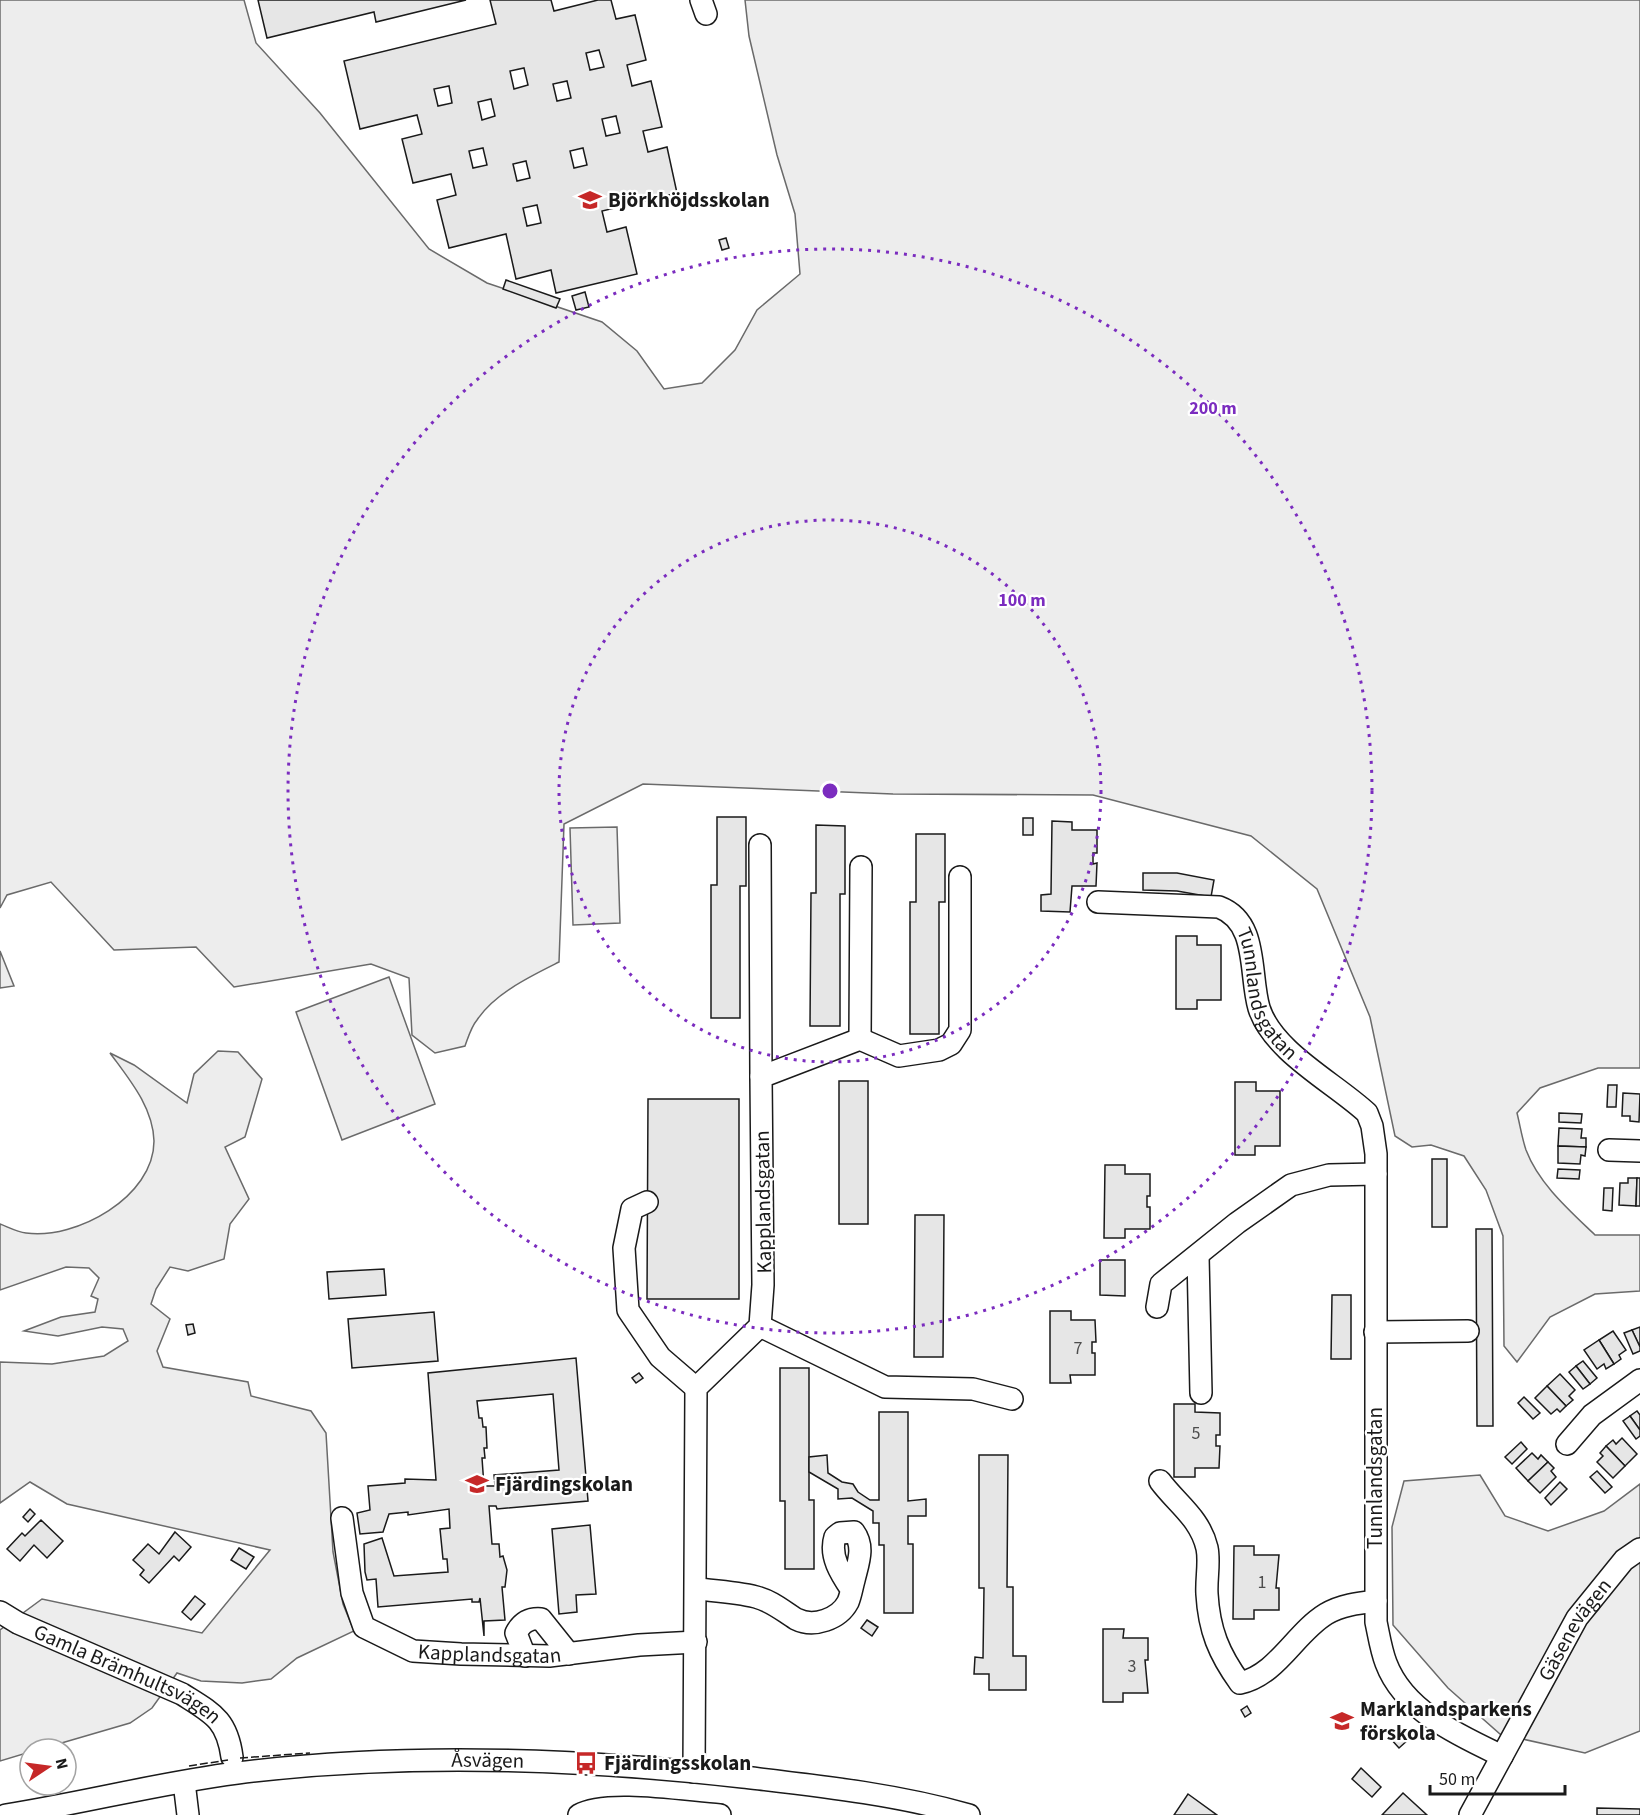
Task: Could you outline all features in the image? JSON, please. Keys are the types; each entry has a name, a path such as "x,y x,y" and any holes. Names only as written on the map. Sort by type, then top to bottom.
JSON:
{"street":[{"name":"Kapplandsgatan","path":"760,845 763,1285 760,1326"},
{"path":"860,1039 861,867"},
{"path":"761,1077 860,1039 899,1056 939,1050 951,1044 960,1030 960,877"},
{"name":"Tunnlandsgatan","path":"1098,902 1219,907 1232,912 1246,932 1260,1010 1273,1032 1293,1054 1367,1113 1374,1134 1376,1174 1376,1622 1386,1664 1412,1701 1425,1714 1502,1756"},
{"path":"1609,1150 1640,1151"},
{"path":"1156,1307 1161,1284 1237,1223 1291,1185 1329,1175 1376,1174"},
{"path":"647,1202 633,1209 624,1248 628,1310 660,1357 696,1388"},
{"path":"1198,1256 1201,1393"},
{"path":"694,1772 697,1589 696,1388 760,1326 885,1387 974,1389 1012,1399"},
{"path":"1375,1332 1468,1331"},
{"path":"1567,1444 1592,1415 1640,1380"},
{"path":"1160,1481 1189,1510 1208,1549 1207,1594 1211,1627 1221,1656 1240,1683 1256,1679 1325,1615 1348,1605 1376,1601"},
{"name":"Kapplandsgatan","path":"342,1518 352,1593 364,1627 413,1651 525,1656 696,1642"},
{"name":"Gäsenevägen","path":"1470,1815 1577,1618 1624,1560 1640,1549"},
{"path":"697,1589 756,1597 775,1604 798,1620 813,1623 838,1614 848,1602 851,1589"},
{"name":"Gamla Brämhultsvägen","path":"0,1612 18,1623 182,1694 199,1704 215,1715 226,1728 232,1757"},
{"path":"525,1656 516,1633 520,1626 532,1618 541,1619 569,1654"},
{"name":"Åsvägen","path":"6,1815 184,1782 286,1768 424,1761 538,1761 694,1772 847,1789 969,1815"},
{"path":"184,1782 188,1815"},
{"path":"579,1815 589,1809 622,1808 720,1815"}],"shaded area":[{"path":"0,0 244,0 256,43 320,113 429,249 487,283 602,322 637,351 664,389 702,383 735,350 757,310 800,274 795,214 777,155 749,36 745,0 1640,0 1640,1068 1598,1068 1540,1088 1517,1113 1532,1162 1547,1185 1575,1216 1595,1235 1640,1235 1640,1291 1595,1294 1550,1317 1517,1362 1504,1346 1503,1236 1486,1190 1464,1156 1431,1145 1412,1147 1395,1136 1370,1017 1317,889 1251,836 1093,795 893,794 643,784 564,824 559,962 503,993 475,1023 465,1046 435,1053 412,1035 409,978 371,964 234,987 196,947 114,950 51,882 7,895 0,908"},
{"path":"617,827 620,923 573,925 570,828"},
{"path":"0,951 14,986 0,988"},
{"path":"389,977 435,1104 342,1140 296,1012"},
{"path":"218,1051 238,1052 262,1079 245,1137 225,1147 249,1199 230,1224 224,1259 188,1271 170,1267 156,1289 151,1304 170,1319 157,1351 163,1367 248,1382 251,1396 311,1411 326,1433 333,1552 343,1604 354,1631 297,1658 271,1679 242,1683 201,1681 177,1673 152,1708 130,1723 78,1738 18,1737 18,1756 0,1761 0,1630 42,1599 202,1633 270,1550 67,1504 30,1482 0,1503 0,1362 52,1364 104,1356 128,1341 123,1329 102,1327 58,1336 24,1331 61,1317 95,1312 98,1299 91,1296 99,1278 89,1268 66,1267 0,1290 0,1224 26,1233 46,1233 67,1229 88,1222 109,1211 127,1197 141,1180 151,1161 153,1129 139,1094 110,1053 134,1065 187,1103 194,1074"},
{"path":"1480,1475 1505,1516 1548,1531 1604,1511 1640,1484 1640,1731 1585,1753 1500,1734 1448,1688 1393,1625 1392,1527 1404,1481"}],"building":[{"path":"258,0 466,0 376,22 374,12 267,38"},
{"path":"490,0 551,0 554,11 598,0 611,0 616,19 635,15 646,60 627,65 632,86 651,81 662,127 643,131 648,152 667,147 677,193 602,211 607,232 626,227 637,274 556,293 551,270 516,279 506,234 449,248 437,200 456,195 451,174 413,183 402,139 422,134 417,115 360,129 344,61 496,24","holes":["599,50 604,67 590,70 586,53","524,68 528,85 514,89 510,71","567,81 571,98 557,101 553,84","449,86 452,103 438,106 434,89","491,99 495,116 482,120 478,102","616,116 620,133 606,136 602,119","483,148 487,165 473,168 469,151","583,148 587,165 574,168 570,151","526,161 530,178 517,181 513,164","537,205 541,223 527,226 523,208"]},
{"path":"726,238 729,248 722,250 719,240"},
{"path":"506,280 560,299 556,308 503,289"},
{"path":"585,292 589,307 576,310 572,296"},
{"path":"717,817 746,817 746,886 740,886 740,1018 711,1018 711,885 717,885"},
{"path":"1023,818 1033,818 1033,835 1023,835"},
{"path":"1052,821 1072,822 1072,830 1097,830 1097,853 1093,853 1093,864 1097,863 1096,886 1072,886 1070,912 1041,911 1041,895 1051,894"},
{"path":"816,825 845,826 845,894 840,894 840,1026 810,1026 811,893 816,893"},
{"path":"916,834 945,834 945,902 939,902 939,1034 910,1034 910,902 916,902"},
{"path":"1143,873 1177,873 1214,880 1211,897 1177,891 1143,890"},
{"path":"1176,936 1197,936 1197,945 1221,945 1221,1000 1197,1000 1197,1009 1176,1009"},
{"path":"839,1081 868,1081 868,1224 839,1224"},
{"path":"1235,1082 1256,1082 1256,1091 1280,1091 1280,1146 1255,1146 1255,1155 1235,1155"},
{"path":"1608,1085 1617,1085 1616,1107 1607,1107"},
{"path":"1623,1093 1640,1094 1639,1122 1630,1121 1630,1116 1622,1116"},
{"path":"648,1099 739,1099 739,1299 647,1299"},
{"path":"1559,1113 1582,1114 1581,1123 1559,1122"},
{"path":"1559,1128 1582,1129 1581,1138 1586,1138 1586,1147 1558,1146"},
{"path":"1558,1146 1586,1147 1585,1156 1581,1155 1580,1164 1558,1163"},
{"path":"1432,1159 1447,1159 1447,1227 1432,1227"},
{"path":"1105,1165 1125,1165 1125,1174 1150,1174 1150,1196 1147,1196 1147,1207 1150,1207 1150,1229 1125,1229 1125,1238 1104,1238"},
{"path":"1558,1169 1580,1170 1579,1179 1557,1178"},
{"path":"1628,1178 1637,1178 1636,1206 1619,1205 1620,1183 1628,1183"},
{"path":"1637,1178 1640,1178 1640,1206 1636,1206"},
{"path":"1604,1188 1613,1188 1612,1211 1603,1210"},
{"path":"915,1215 944,1215 943,1357 914,1357"},
{"path":"1476,1229 1492,1229 1493,1426 1477,1426"},
{"path":"1100,1260 1125,1260 1125,1296 1100,1295"},
{"path":"384,1269 386,1295 329,1299 327,1272"},
{"path":"1332,1295 1351,1295 1351,1359 1331,1359"},
{"path":"1050,1311 1071,1311 1071,1320 1095,1320 1096,1342 1092,1342 1092,1353 1095,1353 1095,1375 1070,1375 1071,1383 1050,1383"},
{"path":"434,1312 438,1361 352,1368 348,1319"},
{"path":"193,1324 195,1333 188,1335 186,1325"},
{"path":"1640,1327 1640,1347 1632,1330"},
{"path":"1632,1330 1640,1347 1640,1351 1633,1354 1624,1333"},
{"path":"1613,1331 1626,1350 1619,1355 1621,1359 1614,1364 1599,1340"},
{"path":"1599,1340 1614,1364 1606,1369 1604,1364 1597,1369 1584,1350"},
{"path":"576,1358 588,1501 497,1509 496,1506 489,1506 492,1544 499,1544 500,1557 503,1556 507,1570 505,1587 502,1587 505,1620 484,1621 484,1636 480,1598 479,1602 472,1602 472,1599 378,1607 376,1579 367,1580 365,1572 364,1544 382,1538 394,1576 448,1572 447,1559 443,1559 440,1529 450,1528 449,1509 408,1515 408,1512 389,1514 383,1532 360,1534 357,1513 370,1510 368,1486 405,1483 405,1479 436,1480 428,1373","holes":["553,1394 559,1470 494,1475 495,1486 484,1486 482,1458 485,1458 484,1448 487,1448 486,1427 483,1427 482,1418 479,1418 477,1401"]},
{"path":"1583,1361 1597,1378 1590,1384 1576,1366"},
{"path":"1576,1366 1590,1384 1583,1389 1569,1372"},
{"path":"780,1368 809,1368 809,1500 814,1500 814,1569 785,1569 785,1501 780,1501"},
{"path":"639,1373 643,1378 636,1383 632,1378"},
{"path":"1560,1374 1575,1390 1569,1396 1573,1400 1566,1406 1547,1386"},
{"path":"1547,1386 1566,1406 1560,1412 1557,1409 1551,1414 1535,1398"},
{"path":"1524,1397 1540,1413 1533,1419 1518,1403"},
{"path":"1174,1404 1195,1404 1195,1412 1220,1413 1220,1435 1216,1435 1216,1446 1220,1446 1219,1468 1195,1468 1195,1477 1174,1477"},
{"path":"1637,1411 1640,1415 1640,1430 1630,1416"},
{"path":"879,1412 908,1412 908,1501 926,1499 926,1516 908,1516 908,1544 913,1544 913,1613 884,1613 884,1545 879,1545 879,1523 873,1523 873,1511 852,1498 838,1499 838,1489 809,1472 809,1457 827,1455 828,1473 842,1482 853,1484 858,1492 870,1500 879,1500"},
{"path":"1630,1416 1640,1430 1640,1436 1636,1439 1623,1421"},
{"path":"1622,1438 1637,1454 1625,1466 1606,1446 1613,1440 1616,1444"},
{"path":"1521,1442 1527,1449 1512,1464 1505,1457"},
{"path":"1606,1446 1625,1466 1613,1478 1597,1462 1603,1456 1600,1453"},
{"path":"1532,1453 1538,1459 1541,1455 1548,1462 1528,1481 1516,1468"},
{"path":"979,1455 1008,1455 1007,1587 1013,1587 1013,1656 1026,1656 1026,1690 989,1690 989,1674 974,1674 975,1657 983,1658 984,1588 979,1588"},
{"path":"1548,1462 1554,1468 1551,1471 1556,1477 1540,1493 1528,1481"},
{"path":"1597,1471 1612,1487 1605,1493 1590,1477"},
{"path":"1560,1482 1567,1489 1551,1505 1545,1498"},
{"path":"30,1509 35,1514 28,1522 23,1517"},
{"path":"41,1520 63,1541 47,1558 34,1545 20,1561 7,1549 22,1533 25,1536"},
{"path":"590,1525 596,1594 576,1595 577,1612 559,1614 552,1529"},
{"path":"175,1532 191,1547 179,1561 174,1556 149,1583 140,1575 144,1570 133,1560 148,1544 159,1554"},
{"path":"1234,1546 1254,1546 1254,1555 1279,1555 1276,1588 1279,1588 1279,1610 1254,1610 1254,1619 1233,1619"},
{"path":"239,1548 254,1557 246,1569 231,1560"},
{"path":"195,1596 205,1604 191,1620 182,1612"},
{"path":"867,1620 878,1627 872,1636 861,1628"},
{"path":"1103,1629 1124,1629 1123,1638 1148,1638 1148,1660 1145,1660 1148,1693 1123,1693 1123,1702 1103,1702"},
{"path":"1247,1706 1251,1713 1245,1717 1241,1710"},
{"path":"1400,1729 1409,1739 1399,1748 1390,1738"},
{"path":"1361,1768 1381,1787 1372,1797 1352,1779"},
{"path":"1403,1793 1427,1815 1382,1815"},
{"path":"1188,1794 1217,1815 1174,1815"},
{"path":"1597,1808 1640,1809 1640,1815 1597,1815"}],"fence":[{"path":"240,1758 310,1753"},
{"path":"189,1766 228,1760"}],"place":[{"name":"Björkhöjdsskolan","path":"590,200"},
{"name":"Fjärdingskolan","path":"477,1484"},
{"name":"Marklandsparkens förskola","path":"1342,1721"},
{"name":"Fjärdingsskolan","path":"586,1763"}]}
